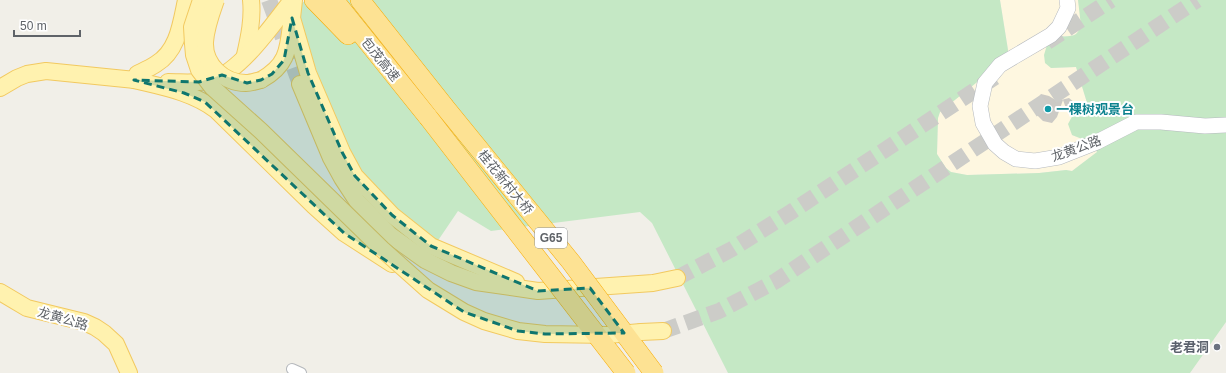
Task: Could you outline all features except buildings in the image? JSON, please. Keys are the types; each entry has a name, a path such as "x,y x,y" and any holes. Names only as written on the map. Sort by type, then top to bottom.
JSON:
{"highway":[{"name":"包茂高速","path":"360,0 436,112"},
{"name":"包茂高速","path":"321,1 399,82 436,112"},
{"name":"桂花新村大桥","path":"436,112 626,373"},
{"name":"桂花新村大桥","path":"436,112 571,262 654,373"}],"main road":[{"path":"135,77 157,64 171,50 180,30 186,0"},
{"path":"201,0 192,27 192,44 199,70 212,87 261,131 412,277 428,290 464,312 484,321 518,331 545,334 608,334 663,330"},
{"path":"216,0 208,25 205,43 209,63 226,78 235,82 247,83 261,80 272,74 284,60 289,44 293,0"},
{"path":"244,58 250,36 251,0"},
{"path":"135,77 185,75 208,71 218,66 239,49 280,0"},
{"path":"0,88 27,74 46,71 199,82 212,79 224,74 244,58 293,0"},
{"name":"龙黄公路","path":"1067,0 1068,8 1059,27 1052,35 1000,65 985,83 980,106 983,123 995,144 1004,152 1016,159 1036,161 1059,157 1097,142 1136,122 1162,122 1205,126 1226,125"},
{"path":"292,18 308,74 342,152 355,176 392,215 431,246 538,291"},
{"path":"0,80 14,72 38,65 49,65 135,77 184,93 205,102 216,110 314,206 344,233 412,277"},
{"path":"300,84 324,141 342,178 357,201 390,235 425,260 451,273 476,282 538,291 653,283 677,278"},
{"name":"龙黄公路","path":"0,292 27,308 84,322 95,327 116,344 129,373"},
{"name":"龙黄公路","path":"0,300 24,313 81,328 90,332 99,338 108,348 120,373"}],"highlighted area":[{"path":"292,18 308,73 342,152 355,176 392,215 431,246 538,291 590,288 624,333 545,334 518,331 464,312 344,233 205,102 184,93 134,80 199,82 222,75 247,83 261,80 272,74 284,60"}],"shaded area":[{"path":"1000,0 1078,0 1082,26 1077,34 1071,36 1056,36 1051,68 1076,67 1088,106 1074,113 1072,135 1095,146 1097,152 1072,171 1066,170 1039,173 967,175 951,172 946,168 937,154 938,118 940,112 1002,62 1008,49"}],"green space":[{"path":"306,0 1000,0 1008,50 1007,56 1002,62 940,112 938,118 937,154 946,168 951,172 967,175 1039,173 1066,170 1072,171 1097,152 1090,143 1072,135 1068,124 1074,113 1088,106 1076,67 1051,68 1045,63 1044,55 1050,35 1070,36 1076,34 1079,30 1081,26 1078,0 1226,0 1226,322 1190,373 728,373 652,223 640,212 491,231 458,211 437,242 382,198 343,145 307,44 297,7"}],"tunnel":[{"path":"269,0 300,84"},
{"path":"1047,42 1111,0"},
{"path":"663,331 719,311 776,281 1197,0"},
{"path":"677,278 732,249 791,212 995,77"}],"place":[{"name":"一棵树观景台","path":"1048,109"},
{"name":"老君洞","path":"1217,347"}]}
